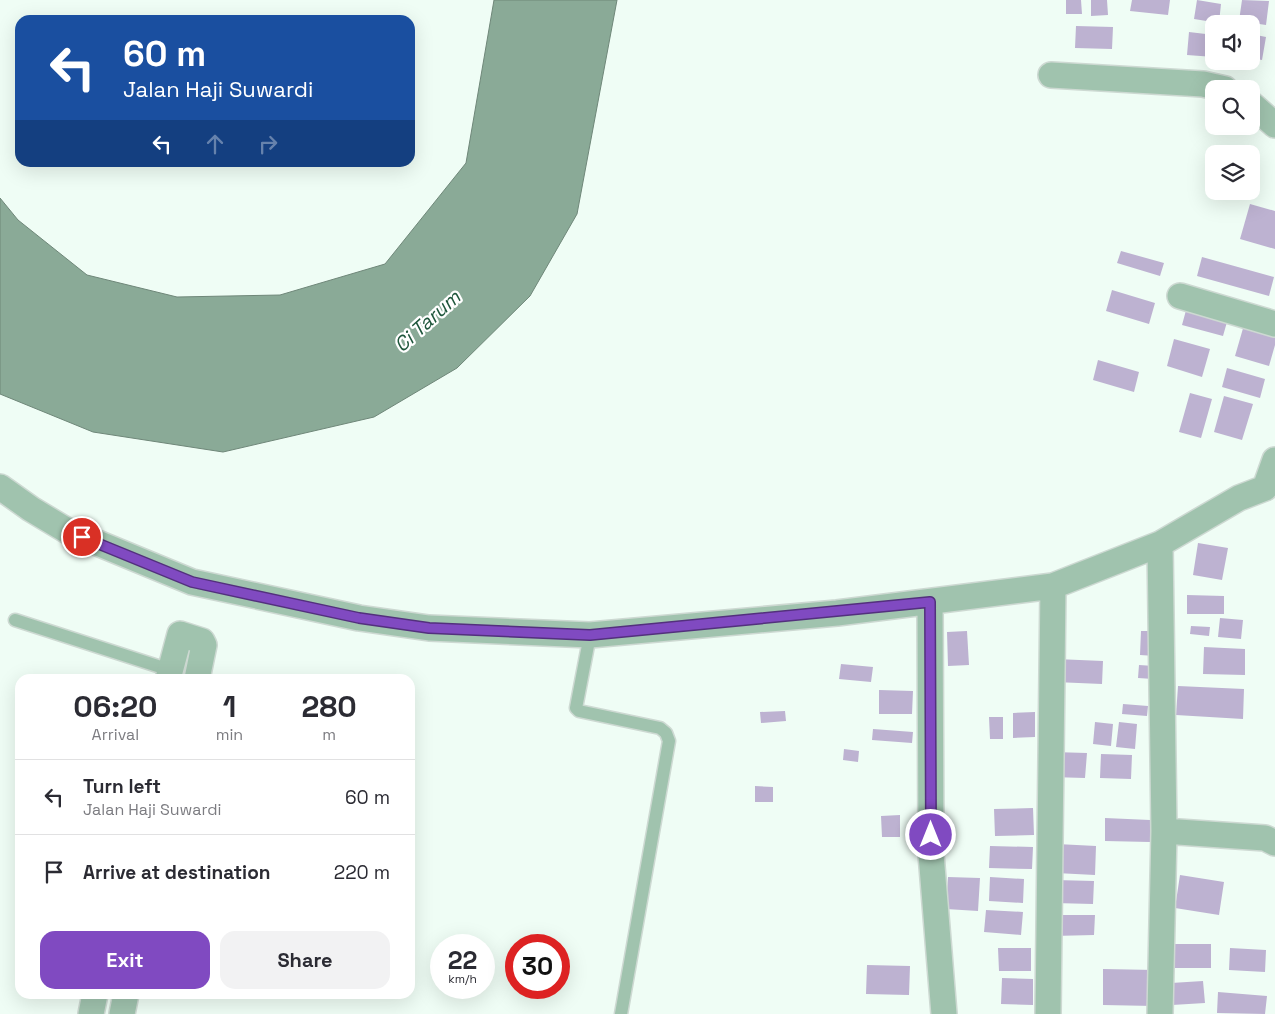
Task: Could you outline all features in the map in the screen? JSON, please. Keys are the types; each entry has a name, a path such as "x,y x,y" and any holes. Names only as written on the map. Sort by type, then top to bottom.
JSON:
{"street":[{"path":"1051,75 1205,84"},
{"path":"1260,112 1275,125"},
{"path":"1180,296 1275,324"},
{"path":"0,487 31,509 66,530 192,582 359,618 429,628 590,635 930,602 1053,586 1160,544 1239,498 1270,489 1275,460"},
{"path":"1160,544 1164,830 1160,1014"},
{"path":"1048,1014 1053,586"},
{"path":"930,602 931,854 944,1014"},
{"path":"169,674 180,634 198,639 204,645 198,674"},
{"path":"1164,830 1265,838 1275,844"},
{"path":"90,1014 94,999"},
{"path":"122,1014 125,999"}],"lane":[{"path":"15,620 169,674"},
{"path":"590,635 576,708 579,711 660,728 666,733 669,741 621,1014"}],"water":[{"name":"Ci Tarum","path":"494,0 617,0 577,214 530,296 457,368 374,417 223,452 93,432 0,394 0,198 18,220 87,275 177,297 280,295 385,264 466,163"}],"building":[{"path":"1066,0 1081,0 1082,14 1066,14"},
{"path":"1091,0 1107,0 1108,15 1091,16"},
{"path":"1132,0 1170,0 1168,15 1130,11"},
{"path":"1197,0 1221,4 1220,15 1205,15 1205,21 1194,19"},
{"path":"1242,0 1269,1 1266,25 1260,24 1260,15 1240,15"},
{"path":"1076,26 1113,27 1112,49 1075,48"},
{"path":"1189,32 1205,34 1205,56 1187,55"},
{"path":"1260,36 1266,37 1262,60 1260,60"},
{"path":"1250,204 1275,211 1275,249 1240,239"},
{"path":"1121,251 1164,263 1160,276 1117,263"},
{"path":"1202,257 1274,277 1269,296 1197,276"},
{"path":"1112,290 1155,303 1149,324 1106,311"},
{"path":"1188,303 1229,315 1223,336 1182,325"},
{"path":"1246,318 1275,326 1275,345 1269,366 1235,356"},
{"path":"1174,339 1210,349 1202,377 1167,366"},
{"path":"1098,360 1139,372 1134,392 1093,380"},
{"path":"1227,368 1265,379 1260,398 1222,387"},
{"path":"1190,393 1212,399 1201,438 1179,432"},
{"path":"1224,396 1253,404 1242,440 1214,432"},
{"path":"1198,543 1228,548 1222,580 1193,575"},
{"path":"1187,595 1224,596 1224,614 1187,614"},
{"path":"1220,618 1243,620 1241,639 1218,637"},
{"path":"1191,626 1210,627 1209,636 1190,634"},
{"path":"967,631 969,665 948,666 947,632"},
{"path":"1141,631 1156,631 1155,656 1140,655"},
{"path":"1204,647 1245,649 1245,675 1203,674"},
{"path":"1056,659 1103,661 1102,684 1055,682"},
{"path":"841,664 873,667 871,682 839,679"},
{"path":"1139,665 1154,666 1153,679 1138,678"},
{"path":"1178,686 1244,689 1243,719 1176,715"},
{"path":"879,690 913,691 912,714 879,714"},
{"path":"1123,704 1148,706 1147,716 1122,714"},
{"path":"785,711 786,721 761,723 760,712"},
{"path":"1035,712 1035,737 1013,738 1013,713"},
{"path":"989,717 1003,717 1003,739 990,739"},
{"path":"1095,722 1113,724 1111,746 1093,744"},
{"path":"1119,722 1137,724 1135,749 1116,747"},
{"path":"873,729 913,732 912,743 872,740"},
{"path":"844,749 859,751 858,762 843,760"},
{"path":"1053,752 1087,753 1085,778 1051,777"},
{"path":"1101,754 1132,755 1131,779 1100,778"},
{"path":"755,786 773,787 773,802 755,802"},
{"path":"1033,808 1034,835 995,836 994,809"},
{"path":"900,815 900,837 882,837 881,816"},
{"path":"1105,818 1150,820 1150,842 1105,841"},
{"path":"1057,844 1096,846 1095,875 1056,873"},
{"path":"990,846 1033,847 1032,869 989,868"},
{"path":"1180,875 1224,882 1219,915 1175,908"},
{"path":"948,877 980,878 978,911 946,909"},
{"path":"990,877 1024,879 1023,903 989,901"},
{"path":"1055,880 1094,881 1093,904 1054,903"},
{"path":"986,910 1023,912 1021,935 984,932"},
{"path":"1053,915 1095,915 1094,935 1053,936"},
{"path":"1175,944 1211,944 1211,968 1175,968"},
{"path":"998,948 1031,948 1031,971 999,971"},
{"path":"1230,948 1266,950 1265,972 1229,970"},
{"path":"867,965 910,966 909,995 866,994"},
{"path":"1103,969 1155,970 1154,1006 1103,1005"},
{"path":"1002,978 1033,979 1033,1005 1001,1004"},
{"path":"1203,981 1205,1003 1172,1005 1171,983"},
{"path":"1218,992 1267,996 1265,1014 1217,1013"}],"route":[{"path":"82,537 192,582 359,618 429,628 590,635 837,613 930,602 931,835"}]}
